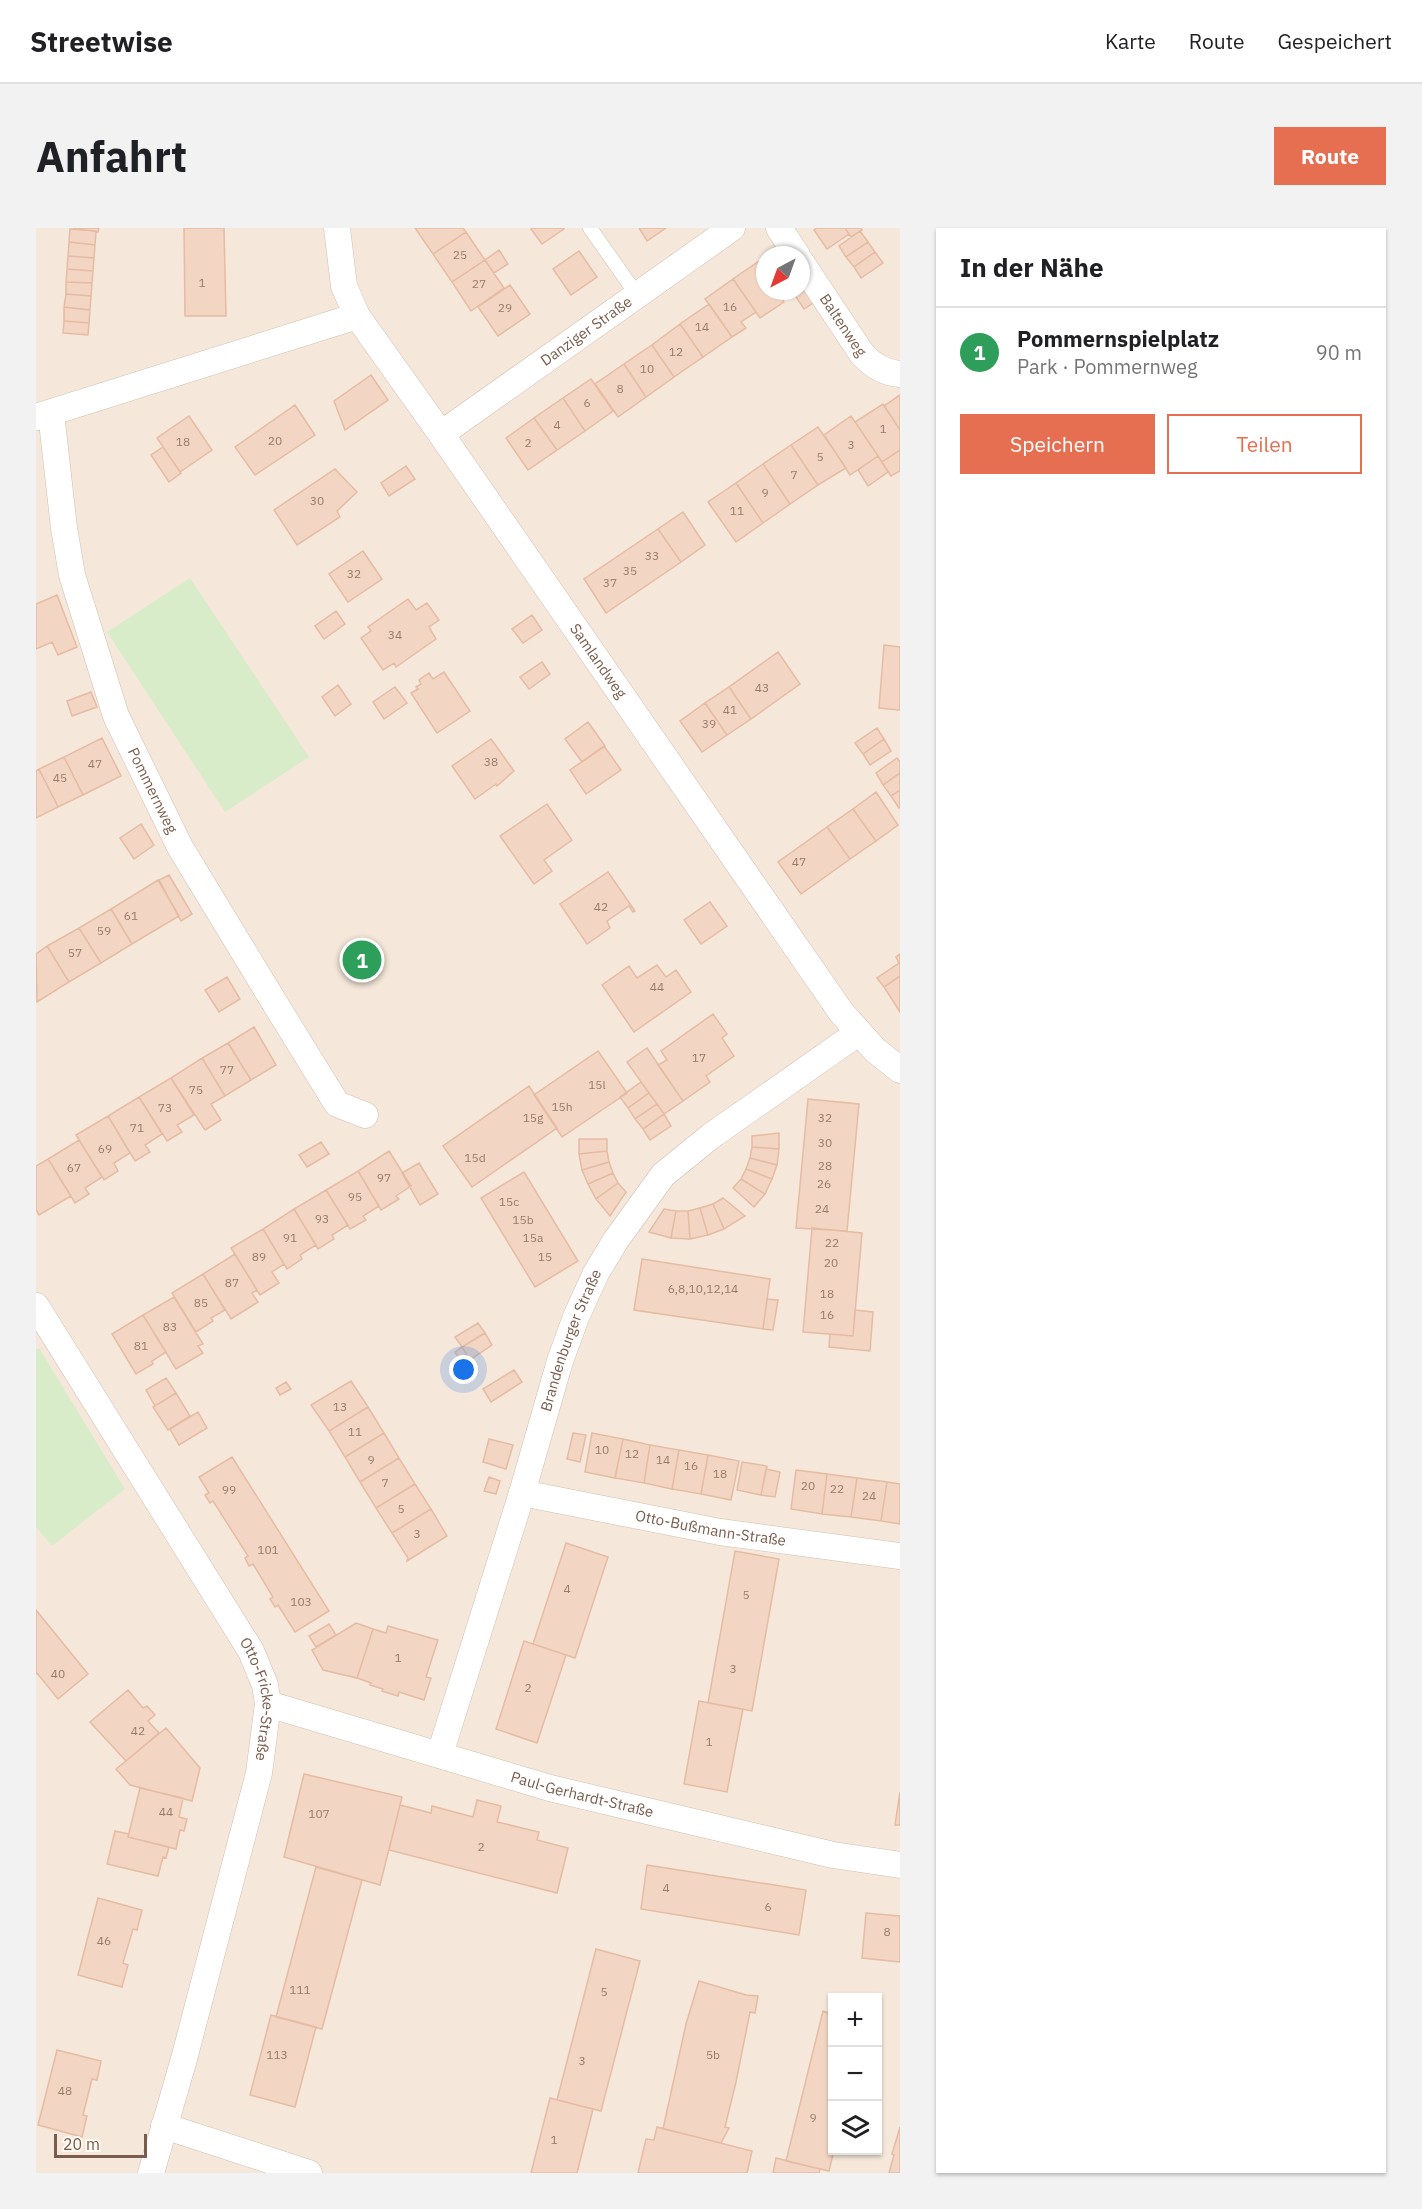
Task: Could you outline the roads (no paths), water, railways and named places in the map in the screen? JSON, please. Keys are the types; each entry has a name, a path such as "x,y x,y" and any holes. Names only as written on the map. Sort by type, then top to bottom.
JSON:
{"street":[{"name":"Samlandweg","path":"337,228 344,286 357,315 841,1012 858,1033 900,1070"},
{"name":"Danziger Straße","path":"441,434 732,228"},
{"path":"779,228 791,246"},
{"name":"Baltenweg","path":"810,275 870,363 893,374 900,374"},
{"name":"Pommernweg","path":"357,315 150,379 44,415 72,575 116,716 180,847 271,997 338,1104 365,1115"},
{"name":"Brandenburger Straße","path":"440,1754 522,1493 560,1361 576,1317 596,1273 616,1240 663,1175 699,1144 858,1033"},
{"name":"Otto-Fricke-Straße","path":"36,1306 252,1651 265,1685 268,1704 259,1773 184,2059 151,2173"},
{"name":"Otto-Bußmann-Straße","path":"522,1493 720,1532 900,1556"},
{"name":"Paul-Gerhardt-Straße","path":"268,1704 504,1775 685,1821 833,1855 900,1865"},
{"path":"164,2126 309,2173"}],"lane":[{"path":"590,228 637,295"}],"place":[{"name":"Pommernspielplatz","path":"362,960"}]}
